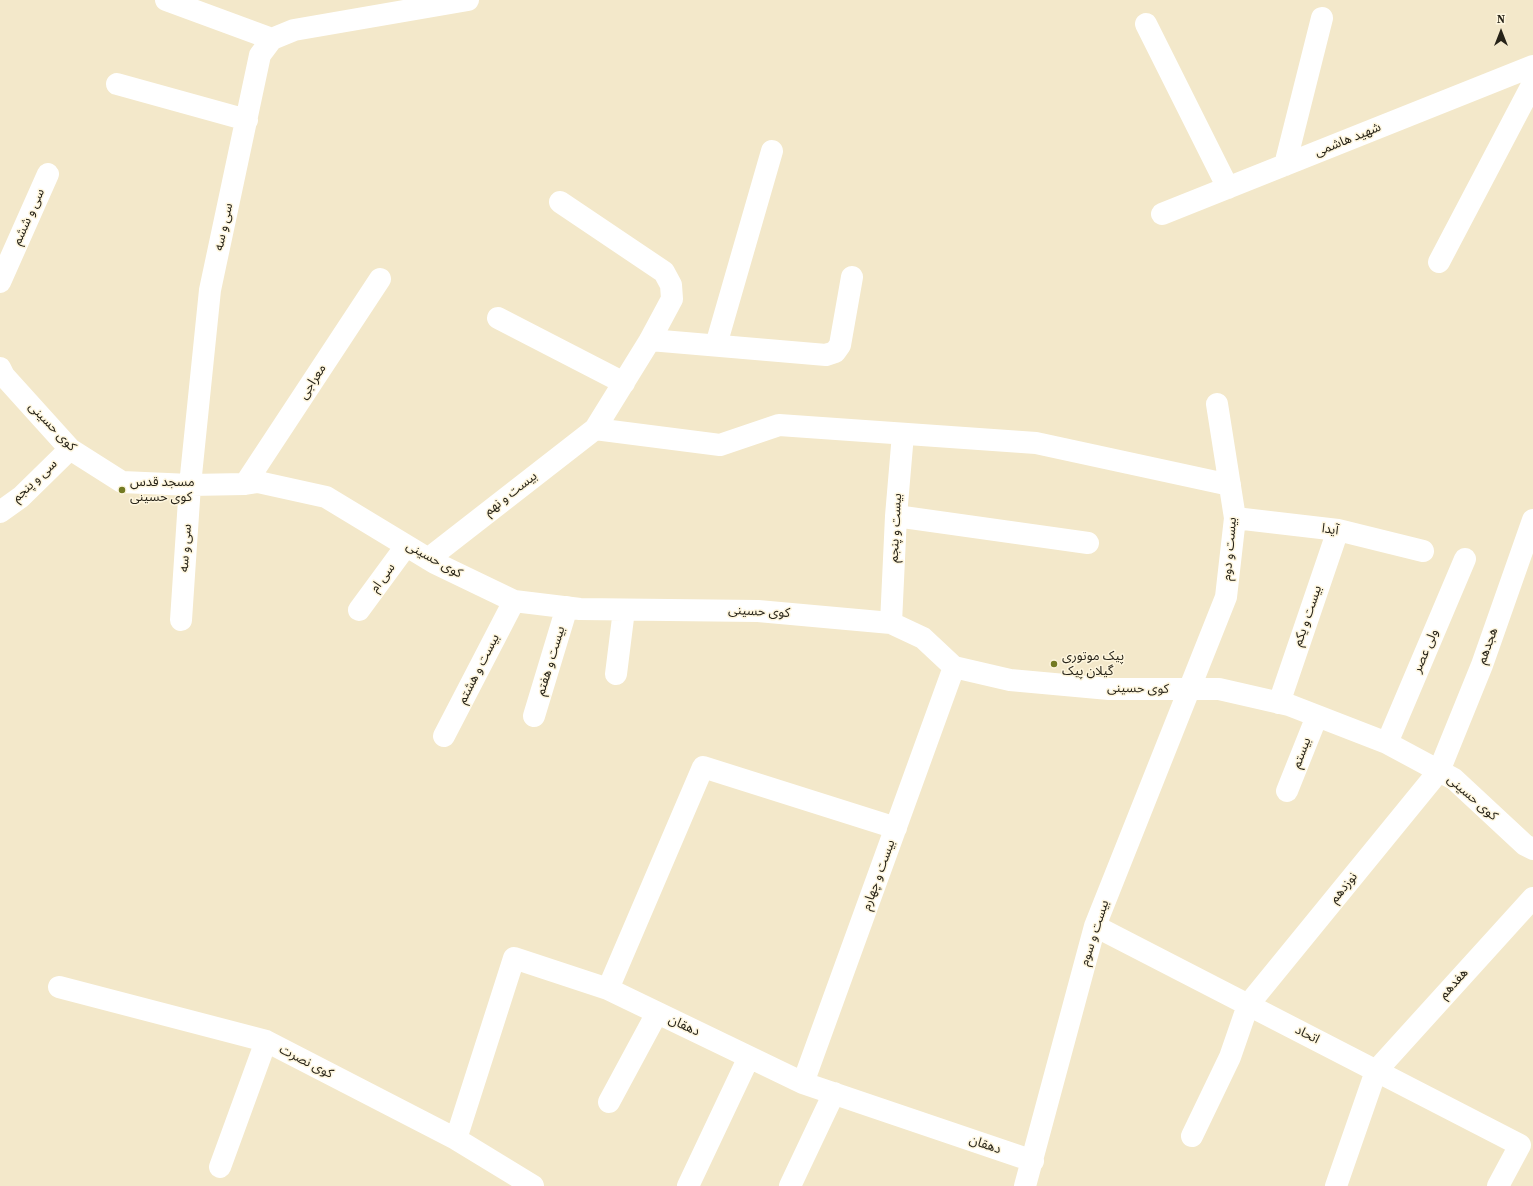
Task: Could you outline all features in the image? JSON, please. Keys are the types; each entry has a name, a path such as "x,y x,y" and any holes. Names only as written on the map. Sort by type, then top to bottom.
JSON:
{"street":[{"path":"166,0 272,39 294,30 468,0"},
{"path":"1285,165 1322,18"},
{"path":"1146,24 1228,188"},
{"name":"سی و سه","path":"181,620 190,485 210,290 260,55 272,39"},
{"name":"شهید هاشمی","path":"1162,214 1533,66"},
{"path":"1439,262 1533,83"},
{"path":"117,84 247,120"},
{"path":"716,345 772,151"},
{"name":"سی و ششم","path":"0,282 48,174"},
{"path":"560,202 664,272 671,285 672,299 650,340 595,429 720,445 779,425 1036,443 1230,485"},
{"path":"650,340 826,355 835,352 840,345 852,278"},
{"name":"معراجی","path":"245,484 380,279"},
{"path":"498,318 624,383"},
{"name":"کوی حسینی","path":"0,368 4,376 70,449 122,482 190,485 245,484 258,482 326,497 406,546 514,601 580,609 758,611 891,623 923,638 954,667 1010,680 1109,689 1219,689 1279,703 1387,743 1454,779 1525,845 1533,849"},
{"name":"بیست و دوم","path":"1190,689 1226,597 1235,518 1218,404"},
{"name":"بیست و نهم","path":"428,558 595,429"},
{"name":"بیست و پنجم","path":"891,623 896,516 903,434"},
{"name":"سی و پنجم","path":"0,512 21,498 70,449"},
{"path":"896,516 1088,543"},
{"name":"آیدا","path":"1235,518 1338,530 1423,551"},
{"name":"هجدهم","path":"1439,771 1482,665 1533,520"},
{"name":"بیست و یکم","path":"1279,703 1338,530"},
{"name":"سی ام","path":"359,610 406,546"},
{"name":"ولی عصر","path":"1387,743 1465,560"},
{"name":"بیست و هشتم","path":"444,736 514,601"},
{"name":"بیست و هفتم","path":"534,716 567,607"},
{"path":"616,674 624,610"},
{"name":"بیست و چهارم","path":"803,1082 954,667"},
{"name":"بیست و سوم","path":"1025,1186 1033,1161 1095,926 1190,689"},
{"name":"بیستم","path":"1287,791 1316,716"},
{"path":"608,989 703,767 896,828"},
{"name":"نوزدهم","path":"1248,1005 1439,771"},
{"name":"هفدهم","path":"1376,1071 1533,898"},
{"name":"اتحاد","path":"1095,926 1520,1144 1498,1186"},
{"name":"دهقان","path":"456,1139 514,958 608,989 803,1082 1033,1161"},
{"name":"کوی نصرت","path":"59,986 266,1041 456,1139 533,1186"},
{"path":"1192,1136 1230,1057 1248,1005"},
{"path":"609,1102 657,1013"},
{"path":"220,1167 266,1041"},
{"path":"688,1186 749,1057"},
{"path":"1336,1186 1376,1071"},
{"path":"790,1186 834,1093"}],"place":[{"name":"مسجد قدس کوی حسینی","path":"122,490"},
{"name":"پیک موتوری گیلان پیک","path":"1054,664"}]}
